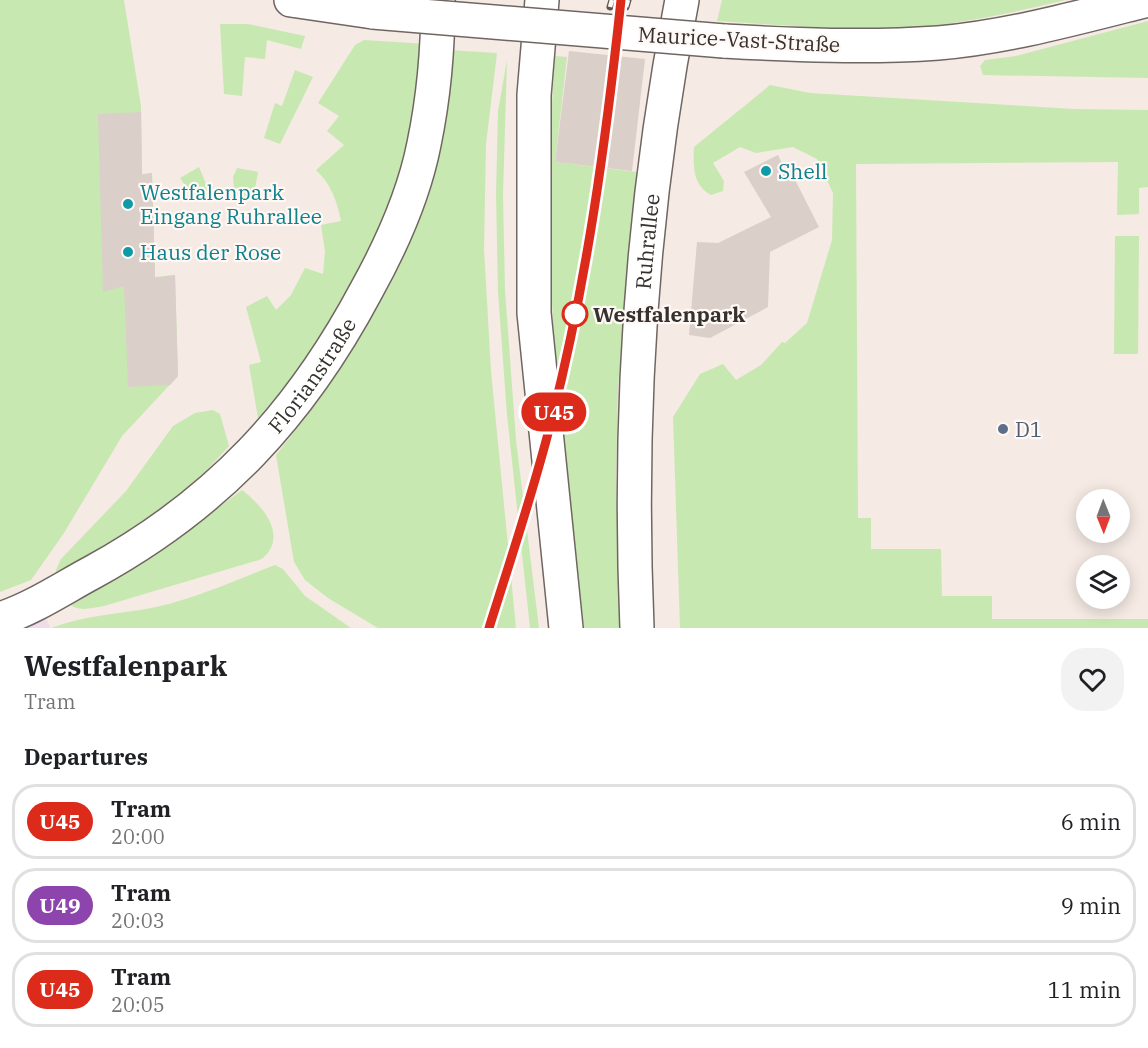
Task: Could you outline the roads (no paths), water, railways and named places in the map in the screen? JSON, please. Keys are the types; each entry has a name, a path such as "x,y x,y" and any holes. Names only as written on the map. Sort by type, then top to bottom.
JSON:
{"main road":[{"name":"Maurice-Vast-Straße","path":"291,0 373,12 724,41 848,46 940,43 1010,33 1148,0"},
{"name":"Florianstraße","path":"0,619 129,552 203,498 267,438 296,402 348,326 383,260 401,217 424,146 438,50 438,0"},
{"path":"542,0 534,95 534,313 566,628"},
{"name":"Ruhrallee","path":"637,628 634,438 641,280 659,133 682,0"}],"railway":[{"path":"610,7 612,0"},
{"path":"626,7 628,0"}],"tram line":[{"name":"U45","path":"489,628 526,518 553,417 575,314 601,162 621,0"}],"place":[{"name":"Shell","path":"766,171"},
{"name":"Westfalenpark Eingang Ruhrallee","path":"128,204"},
{"name":"Haus der Rose","path":"128,252"},
{"name":"Westfalenpark","path":"575,314"},
{"name":"D1","path":"1003,429"}]}
